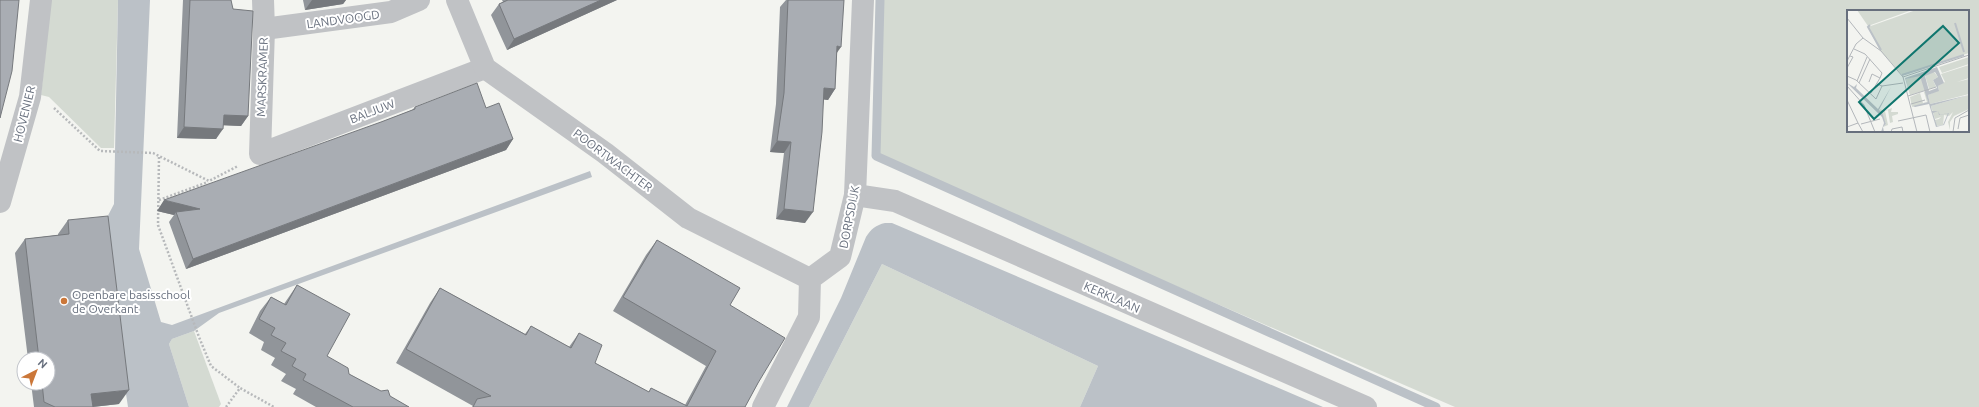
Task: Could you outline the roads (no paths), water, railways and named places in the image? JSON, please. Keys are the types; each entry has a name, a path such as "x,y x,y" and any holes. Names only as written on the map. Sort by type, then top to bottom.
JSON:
{"street":[{"name":"HOVENIER","path":"0,202 30,97 41,0"},
{"name":"MARSKRAMER","path":"260,154 264,30 263,0"},
{"name":"LANDVOOGD","path":"264,30 391,12 420,0"},
{"path":"457,0 485,68"},
{"name":"DORPSDIJK","path":"810,279 840,256 855,195 864,0"},
{"name":"BALJUW","path":"260,154 485,68"},
{"name":"POORTWACHTER","path":"485,68 605,153 688,218 810,279"},
{"name":"KERKLAAN","path":"855,195 895,201 1366,407"},
{"path":"763,407 809,317 810,279"}],"waterway":[{"path":"880,0 876,156 1436,407"}],"place":[{"name":"Openbare basisschool de Overkant","path":"64,301"}]}
